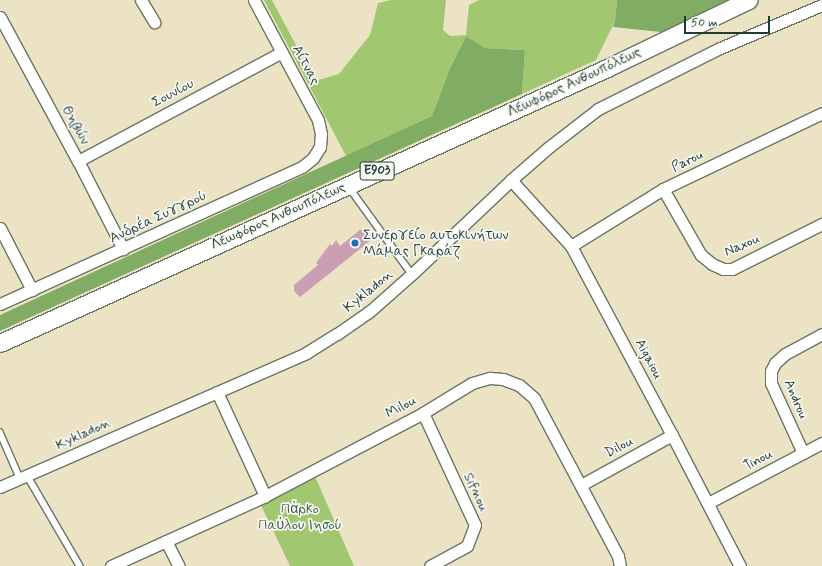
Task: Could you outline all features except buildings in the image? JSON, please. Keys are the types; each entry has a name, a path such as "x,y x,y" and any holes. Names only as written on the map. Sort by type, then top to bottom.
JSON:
{"main road":[{"name":"Λεωφόρος Ανθουπόλεως","path":"2,341 607,68 748,0"}],"street":[{"path":"141,0 154,22"},
{"name":"Αίτνας","path":"254,0 318,120 321,134 320,147"},
{"name":"Kykladon","path":"0,487 306,353 369,312 412,274 511,180 549,147 598,109 720,48 822,5"},
{"name":"Θηβών","path":"0,17 78,160 123,250"},
{"name":"Σουνίου","path":"78,160 282,52"},
{"name":"Parou","path":"571,246 663,189 822,113"},
{"name":"Ανδρέα Συγγρού","path":"0,304 123,250 302,167 313,158 320,147"},
{"name":"Aigaiou","path":"511,180 571,246 740,566"},
{"name":"Naxou","path":"663,189 701,255 712,264 723,269 732,269 822,224"},
{"path":"0,228 32,290"},
{"name":"Androu","path":"803,453 771,383 771,371 775,363 785,354 822,334"},
{"name":"Milou","path":"111,566 265,496 423,413 472,383 490,378 503,379 519,385 534,398 618,556 620,566"},
{"path":"217,392 265,496"},
{"name":"Sifnou","path":"423,413 476,525 467,546 430,566"},
{"name":"Dilou","path":"581,485 672,435"},
{"name":"Tinou","path":"708,503 822,444"},
{"path":"166,541 179,566"}],"lane":[{"path":"347,185 412,274"},
{"path":"0,432 24,476 80,566"}],"green space":[{"path":"264,0 272,0 315,81 339,74 370,35 378,3 391,0 446,0 443,30 450,36 466,35 469,5 479,0 617,0 615,21 596,60 522,94 525,50 485,48 466,36 450,68 432,116 346,156"},
{"path":"617,0 733,0 661,32 613,27"},
{"path":"466,36 485,48 525,50 522,94 0,331 0,315 432,116 450,68"},
{"name":"Πἀρκο Παὐλου Ιησού","path":"314,474 354,566 290,566 260,503"}],"place":[{"name":"Συνεργείο αυτοκινήτων Μάμας Γκαράζ","path":"355,243"}]}
